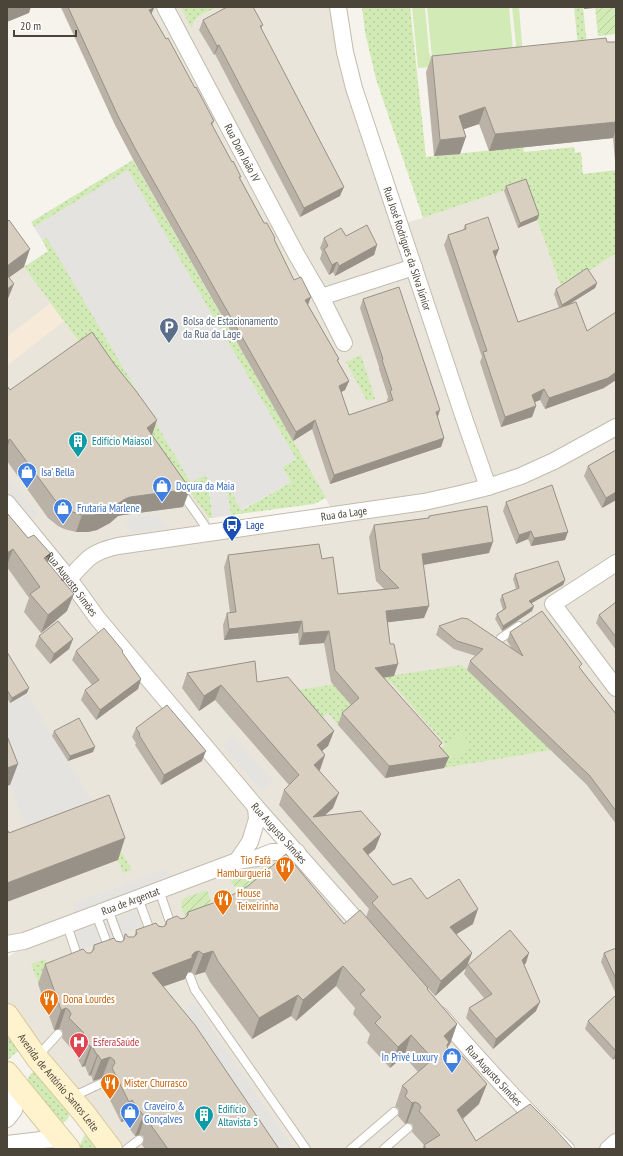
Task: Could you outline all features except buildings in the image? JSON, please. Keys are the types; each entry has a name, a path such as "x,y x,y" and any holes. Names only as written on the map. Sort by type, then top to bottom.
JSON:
{"main road":[{"name":"Avenida de António Santos Leite","path":"7,1015 37,1058 77,1105 111,1149"},
{"path":"37,1058 22,1064 12,1080 65,1144 79,1125 77,1105"}],"street":[{"name":"Rua Dom João IV","path":"165,7 296,254 321,297 344,343"},
{"name":"Rua José Rodrigues da Silva Júnior","path":"338,7 345,52 354,88 488,488"},
{"path":"321,297 414,267"},
{"name":"Rua da Lage","path":"69,579 89,558 105,549 424,502 488,488 521,476 554,461 616,427"},
{"name":"Rua Augusto Simões","path":"7,503 69,579 98,618 256,806 374,940"},
{"path":"616,563 550,606 616,688"},
{"path":"237,861 250,842 257,819 256,806"},
{"name":"Rua de Argentat","path":"7,944 24,941 237,861 257,858 272,852 297,852"},
{"name":"Rua de Argentat","path":"7,955 24,941"},
{"name":"Rua Augusto Simões","path":"428,1001 465,1049 566,1149"},
{"path":"7,1119 14,1110 12,1080"},
{"path":"608,1149 616,1142"},
{"path":"7,1144 65,1144"}],"lane":[{"path":"177,486 210,533"},
{"path":"501,638 527,621"},
{"path":"159,890 175,934"},
{"path":"138,898 154,942"},
{"path":"102,912 124,953"},
{"path":"102,912 112,957"},
{"path":"67,925 81,968"},
{"path":"190,977 195,990 306,1149"},
{"path":"37,1058 58,1034"},
{"path":"77,1105 102,1083"},
{"path":"351,1149 394,1112"},
{"path":"384,1149 408,1128"},
{"path":"127,1149 139,1140"}],"shaded area":[{"path":"60,7 336,7 486,486 335,515 133,160"},
{"name":"Bolsa de Estacionamento da Rua da Lage","path":"128,170 296,459 282,467 291,482 241,510 231,492 227,492 231,515 213,518 207,478 205,475 191,483 47,238 42,240 34,227"},
{"path":"524,184 562,289 616,253 616,425 489,485 401,224"},
{"path":"7,244 51,303 7,337"},
{"path":"51,303 64,321 7,365 7,337"},
{"path":"64,321 209,518 211,530 106,546 69,574 7,498 7,365"},
{"path":"616,432 616,1149 570,1149 370,932 72,579 101,553 424,505"},
{"path":"7,476 38,514 33,519 7,488"},
{"path":"7,507 255,819 235,859 7,942"},
{"path":"149,513 151,517 157,513 168,528 133,533 125,521 132,516 134,519 140,515 143,518"},
{"path":"27,693 92,801 26,827 7,778 7,698"},
{"path":"233,735 273,782 262,792 222,745"},
{"path":"295,855 562,1149 114,1149 7,1012 7,958 26,944 236,863"},
{"path":"166,868 169,876 75,912 72,904"},
{"path":"136,910 142,926 79,951 72,934"},
{"path":"194,1003 294,1149 276,1149 181,1012"}],"green space":[{"path":"181,7 218,7 197,18 192,29"},
{"path":"362,7 410,7 426,157 523,147 524,152 574,147 575,153 581,152 583,174 616,170 616,253 562,289 524,184 423,218 376,79 365,32"},
{"path":"412,7 425,7 429,53 432,58 427,7 509,7 513,50 516,44 512,7 519,7 522,49 431,67 418,68"},
{"path":"574,7 583,7 594,114 585,115"},
{"path":"595,7 616,7 616,34 598,36"},
{"path":"133,160 326,498 314,504 231,515 227,492 231,492 242,510 291,482 282,467 296,459 128,171 34,227 31,222"},
{"path":"47,237 191,482 205,474 207,478 213,518 209,518 24,267 48,251 42,240"},
{"path":"361,355 375,399 367,401 346,362"},
{"path":"462,665 551,750 444,768 435,758 440,750 450,762 461,732 446,745 390,681 363,703 347,700 355,710 338,725 328,713 312,727 283,692"},
{"path":"461,732 471,744 450,762 440,750"},
{"path":"112,836 132,870 123,873 109,837"},
{"path":"271,865 273,867 241,894 230,881"},
{"path":"207,890 211,902 199,912 185,916 181,906 182,900"},
{"path":"45,959 52,977 38,982 31,964"},
{"path":"7,1026 23,1048 7,1061"},
{"path":"37,1071 69,1110 68,1119 61,1124 27,1085 29,1076"},
{"path":"86,1132 98,1149 78,1149"}],"place":[{"name":"Bolsa de Estacionamento da Rua da Lage","path":"169,344"},
{"name":"Edifício Maiasol","path":"78,458"},
{"name":"Isa' Bella","path":"27,489"},
{"name":"Doçura da Maia","path":"162,503"},
{"name":"Frutaria Marlene","path":"63,525"},
{"name":"Lage","path":"232,542"},
{"name":"Tio Fafá Hamburgueria","path":"285,883"},
{"name":"House Teixeirinha","path":"223,916"},
{"name":"Dona Lourdes","path":"49,1016"},
{"name":"EsferaSaúde","path":"79,1059"},
{"name":"In Privé Luxury","path":"452,1074"},
{"name":"Mister Churrasco","path":"110,1100"},
{"name":"Craveiro & Gonçalves","path":"130,1129"},
{"name":"Edifício Altavista 5","path":"204,1132"}]}
